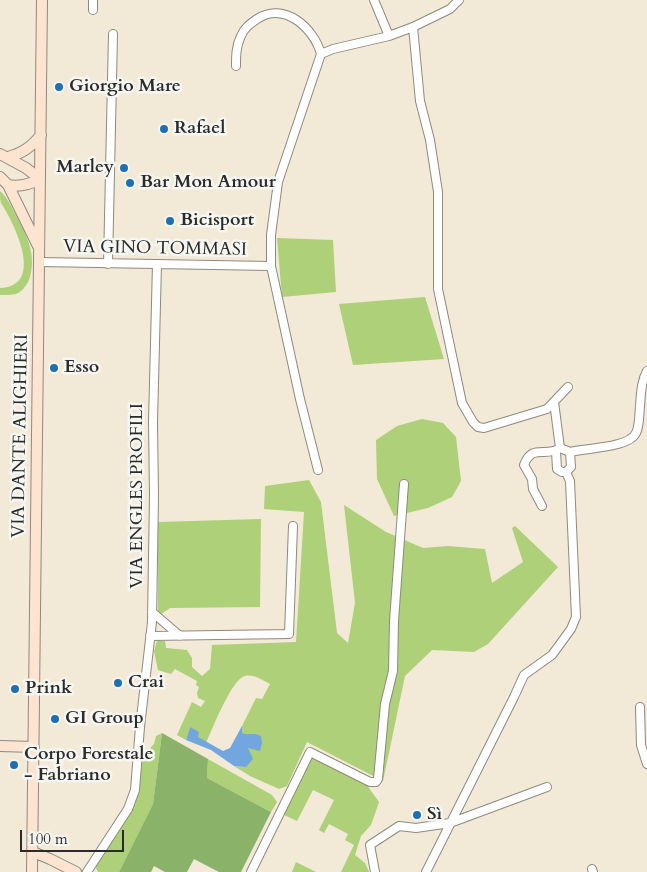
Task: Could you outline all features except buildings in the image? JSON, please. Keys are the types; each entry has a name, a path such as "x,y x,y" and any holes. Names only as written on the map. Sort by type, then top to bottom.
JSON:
{"main road":[{"name":"VIA DANTE ALIGHIERI","path":"32,872 42,0"},
{"path":"4,155 21,153 31,147 41,135"},
{"path":"4,155 40,179 28,185 8,185"},
{"path":"0,177 8,185 40,250"},
{"path":"0,746 34,747"},
{"path":"33,852 76,872"}],"street":[{"path":"93,0 93,10"},
{"path":"374,0 389,36"},
{"path":"321,54 332,49 389,36 413,28 450,9 459,0"},
{"path":"236,66 237,46 244,30 261,16 273,14 286,14 298,20 310,32 321,54 284,159 278,182 271,235 271,266 300,399 318,470"},
{"path":"413,28 420,101 430,140 438,192 438,289 462,403 473,422 478,427 484,428 547,409 568,387"},
{"path":"108,264 114,34"},
{"name":"VIA GINO TOMMASI","path":"40,262 271,266"},
{"name":"VIA ENGLES PROFILI","path":"86,872 128,809 135,790 152,612 154,495 152,422 157,264"},
{"path":"542,506 532,489 532,479 524,465 527,457 531,453 558,450 570,452 619,444 631,439 639,424 642,387 647,371"},
{"path":"554,402 558,450 557,469 566,472"},
{"path":"566,472 571,467 570,452"},
{"path":"426,872 524,675 552,655 571,630 576,617 570,481 566,472"},
{"path":"251,872 310,752 370,782 376,782 378,779 384,713 393,671 394,621 404,484"},
{"path":"150,636 289,634 293,526"},
{"path":"152,612 180,636"},
{"path":"640,707 641,745 647,764"},
{"path":"375,872 370,845 399,826 416,828 450,823 547,787"}],"green space":[{"path":"0,191 8,200 28,240 32,264 29,280 22,290 14,294 0,295 0,288 14,285 21,277 24,266 19,238 1,203"},
{"path":"277,238 333,240 336,292 282,297"},
{"path":"425,297 444,359 353,365 339,304"},
{"path":"422,419 443,423 456,437 461,481 452,497 428,508 394,516 377,479 376,440 397,426"},
{"path":"309,480 321,502 337,633 348,643 355,603 344,505 386,532 423,548 447,546 485,549 492,583 523,562 512,528 515,526 558,567 488,644 474,652 432,650 405,676 383,781 307,742 287,786 279,789 250,776 234,766 246,767 247,735 242,733 242,726 256,698 262,699 270,684 252,676 245,676 240,679 234,685 206,743 197,737 190,727 186,740 177,735 192,702 201,707 205,701 198,698 199,687 196,685 197,681 175,669 171,674 158,670 154,651 157,641 165,641 166,648 187,650 192,658 192,667 202,676 210,669 212,645 296,642 304,512 264,509 265,486"},
{"path":"261,519 260,607 170,608 158,616 158,522"},
{"path":"162,733 153,804 119,872 98,872 96,868 98,861 137,797 143,756 154,744 156,736"},
{"path":"162,733 208,759 207,778 271,812 241,872 219,872 194,859 187,872 165,872 154,866 151,872 119,872 153,804"},
{"path":"312,758 366,784 379,802 371,825 361,836 355,855 365,863 369,872 341,872 354,845 345,840 348,834 329,824 324,833 319,830 334,800 313,790 297,821 284,815"},
{"path":"208,759 272,795 277,802 271,812 207,778"},
{"path":"296,862 316,872 292,872"}],"water":[{"path":"242,726 242,733 261,736 262,743 260,751 248,748 253,759 246,767 234,766 211,750 186,740 190,727 199,732 198,737 223,751 230,748"}],"place":[{"name":"Giorgio Mare","path":"59,87"},
{"name":"Rafael","path":"164,129"},
{"name":"Marley","path":"124,168"},
{"name":"Bar Mon Amour","path":"130,183"},
{"name":"Bicisport","path":"170,221"},
{"name":"Esso","path":"54,368"},
{"name":"Crai","path":"118,683"},
{"name":"Prink","path":"15,689"},
{"name":"GI Group","path":"55,719"},
{"name":"Corpo Forestale - Fabriano","path":"14,765"},
{"name":"Sì","path":"417,815"}]}
